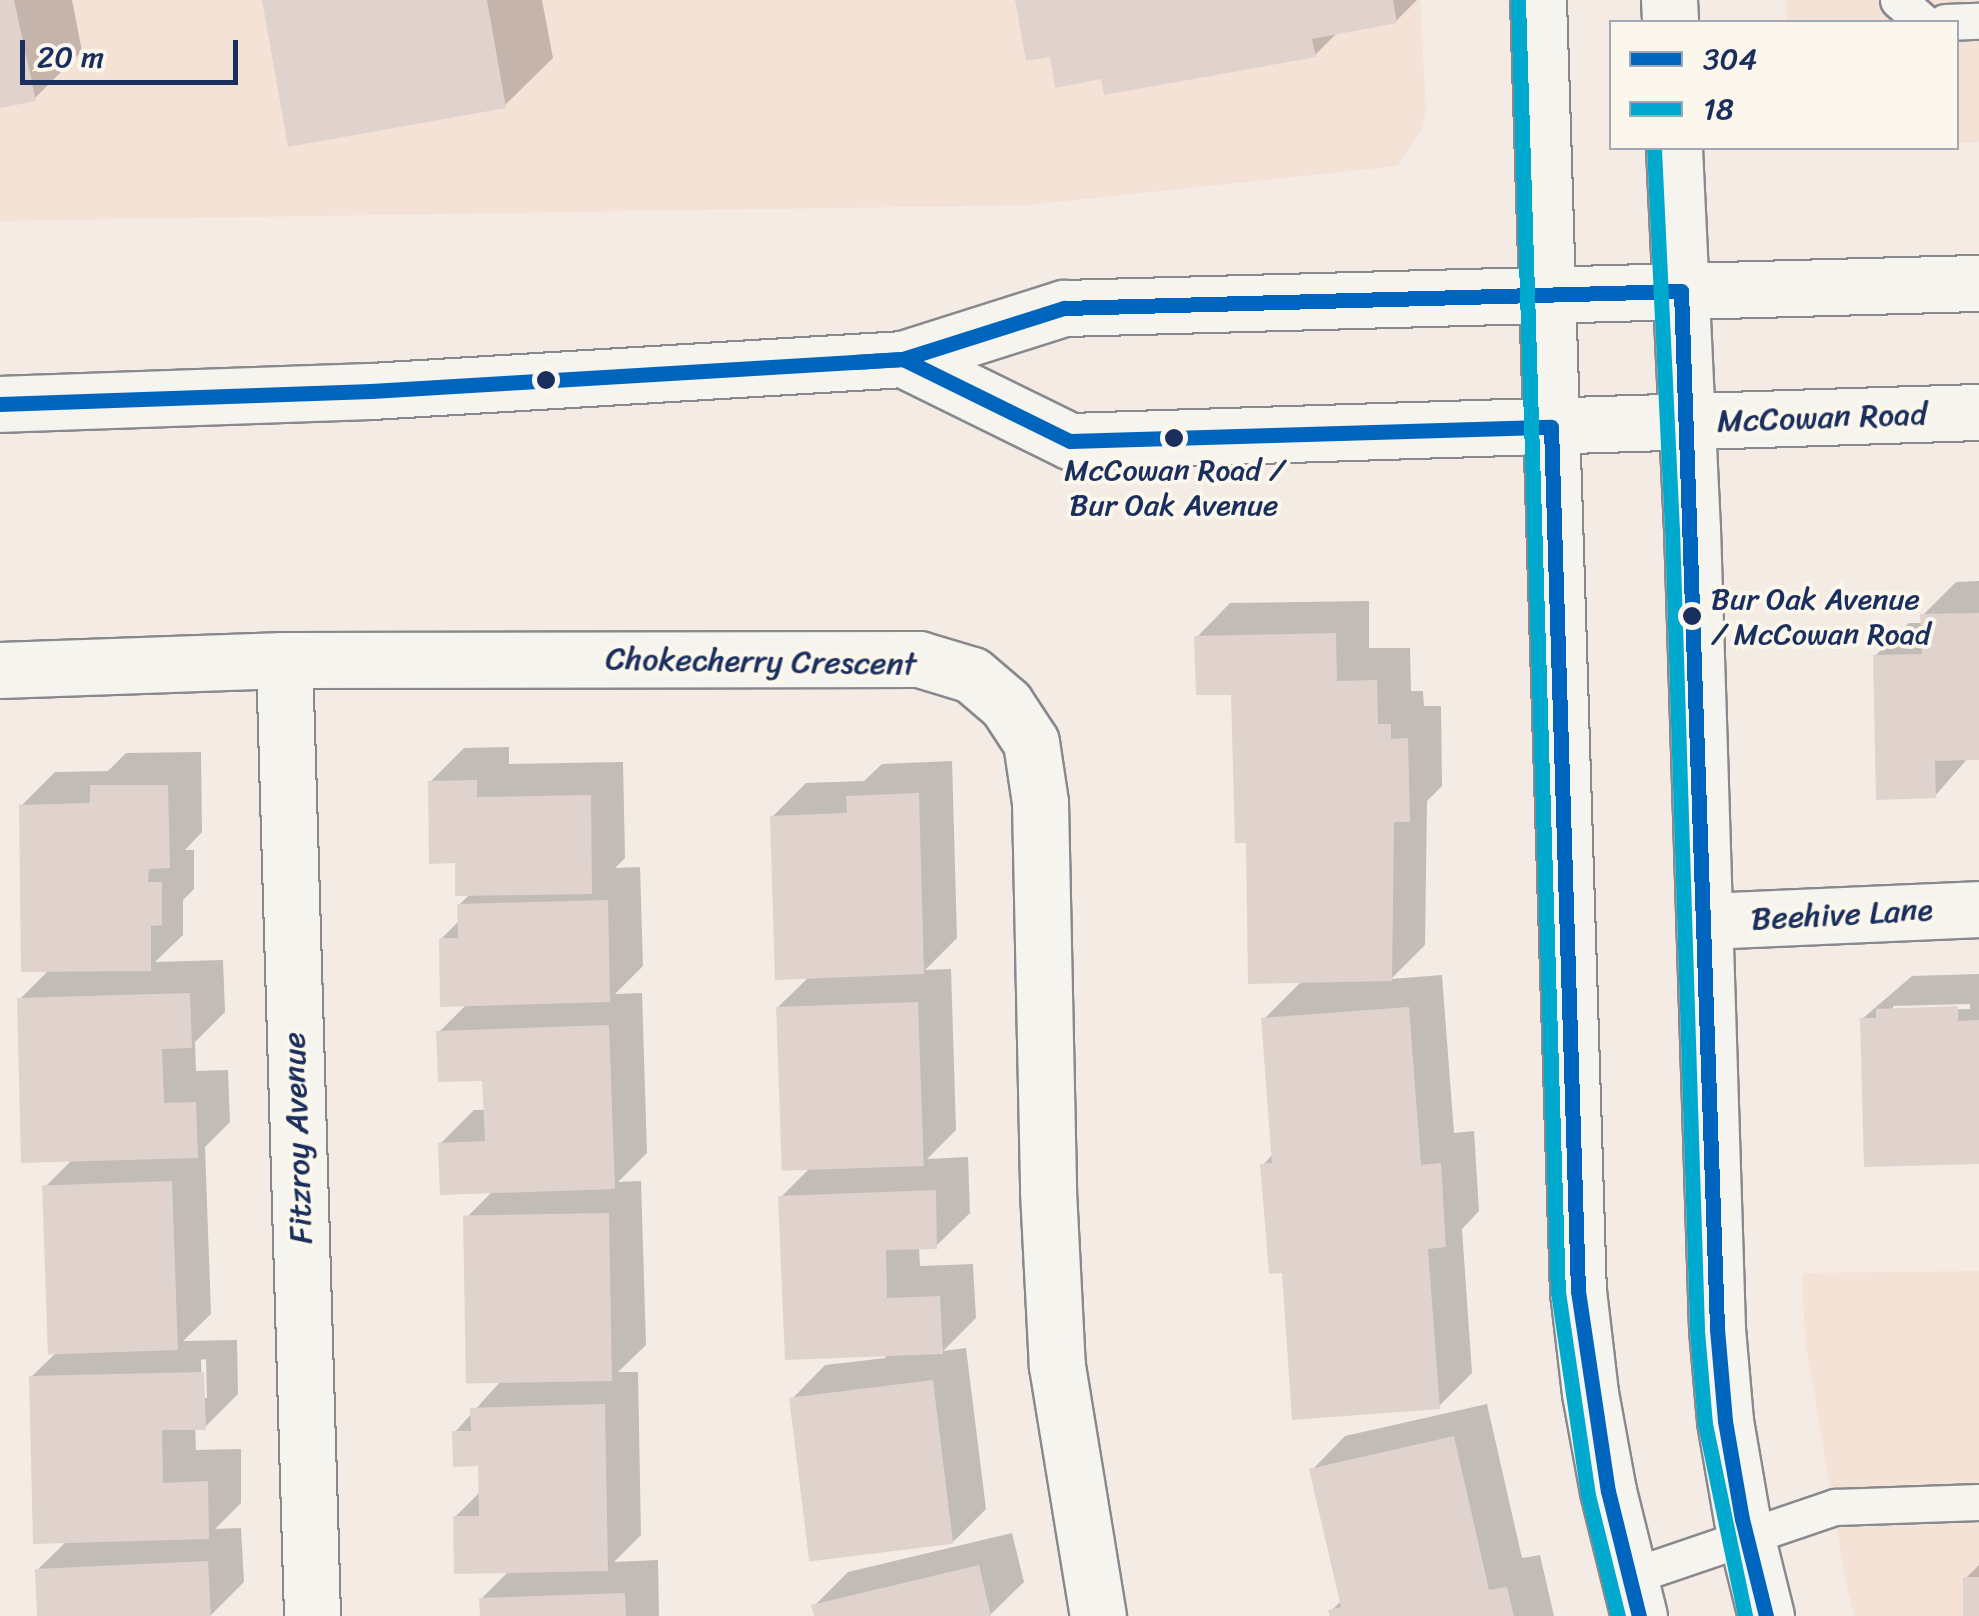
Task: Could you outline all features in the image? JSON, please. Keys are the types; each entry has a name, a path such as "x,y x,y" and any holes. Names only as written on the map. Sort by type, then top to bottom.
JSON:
{"street":[{"path":"1538,0 1578,1291 1590,1393 1634,1596"},
{"path":"1674,150 1717,1329 1725,1422 1745,1536 1766,1616"},
{"name":"McCowan Road","path":"0,404 371,392 903,359 1064,308 1979,283"},
{"name":"McCowan Road","path":"903,359 1070,441 1979,412"},
{"name":"Chokecherry Crescent","path":"0,670 284,660 918,659 972,676 1006,704 1032,742 1040,802 1048,1191 1058,1366 1098,1616"},
{"name":"Fitzroy Avenue","path":"284,660 312,1616"},
{"name":"Beehive Lane","path":"1705,922 1979,908"}],"lane":[{"path":"1898,0 1921,20"},
{"path":"1634,1596 1745,1536 1835,1507 1979,1502"}],"shaded area":[{"path":"0,0 1420,0 1426,110 1421,131 1398,166 1028,205 0,221"},
{"path":"1786,0 1979,0 1979,142 1959,143 1959,20 1786,20"},
{"path":"1979,1271 1979,1616 1855,1616 1847,1589 1805,1340 1802,1273"}],"building":[{"path":"0,0 14,0 36,101 0,108"},
{"path":"262,0 487,0 506,108 288,147"},
{"path":"1015,0 1393,0 1397,23 1312,39 1316,57 1104,95 1101,79 1055,88 1050,57 1026,61"},
{"path":"1979,613 1979,760 1935,761 1936,798 1876,800 1873,655 1922,654 1920,614"},
{"path":"1336,633 1337,681 1377,680 1378,724 1391,724 1391,739 1408,738 1410,822 1394,822 1392,981 1248,984 1246,843 1235,843 1231,695 1196,695 1194,636"},
{"path":"477,780 477,797 591,795 592,894 455,896 455,863 429,864 428,781"},
{"path":"90,785 168,785 170,868 149,869 148,882 162,882 162,925 151,926 151,971 21,972 19,805 90,803"},
{"path":"919,793 924,974 775,980 770,816 847,813 846,796"},
{"path":"608,900 610,1002 440,1007 439,938 458,938 457,904"},
{"path":"190,993 192,1048 162,1049 164,1103 196,1102 198,1158 21,1163 17,998"},
{"path":"918,1002 924,1166 782,1171 776,1007"},
{"path":"1958,1006 1958,1021 1979,1020 1979,1164 1864,1167 1860,1018 1876,1018 1876,1009"},
{"path":"1409,1007 1421,1165 1441,1163 1446,1247 1428,1249 1440,1409 1292,1420 1282,1273 1269,1274 1260,1164 1272,1163 1261,1018"},
{"path":"609,1025 615,1189 440,1195 438,1143 485,1141 482,1081 438,1082 436,1031"},
{"path":"172,1181 178,1350 48,1354 42,1186"},
{"path":"936,1190 937,1249 886,1250 887,1298 940,1296 943,1354 785,1360 778,1196"},
{"path":"609,1213 612,1381 466,1384 463,1216"},
{"path":"204,1372 206,1430 162,1430 163,1483 208,1481 209,1539 33,1544 29,1376"},
{"path":"933,1380 953,1544 809,1561 789,1398"},
{"path":"605,1404 608,1571 454,1574 453,1516 479,1516 478,1466 453,1467 452,1431 471,1431 470,1408"},
{"path":"1454,1436 1489,1590 1507,1587 1514,1616 1330,1616 1328,1610 1341,1607 1309,1469"},
{"path":"208,1561 211,1616 37,1616 35,1569"},
{"path":"979,1565 991,1616 814,1616 811,1605"},
{"path":"1963,1577 1979,1577 1979,1616 1963,1616"},
{"path":"625,1593 626,1616 480,1616 479,1598"}],"transit line":[{"name":"18","path":"1518,1 1558,1292 1588,1495 1618,1616"},
{"name":"18","path":"1654,150 1672,529 1697,1331 1705,1424 1745,1616"},
{"name":"304","path":"0,404 371,391 903,359 1064,308 1681,291 1717,1329 1725,1421 1742,1519 1766,1616"},
{"name":"304","path":"854,362 903,359 1070,441 1551,427 1578,1291 1608,1491 1639,1616"}],"place":[{"name":"McCowan Road / Bur Oak Avenue","path":"1174,438"},
{"name":"Bur Oak Avenue / McCowan Road","path":"1692,616"}]}
